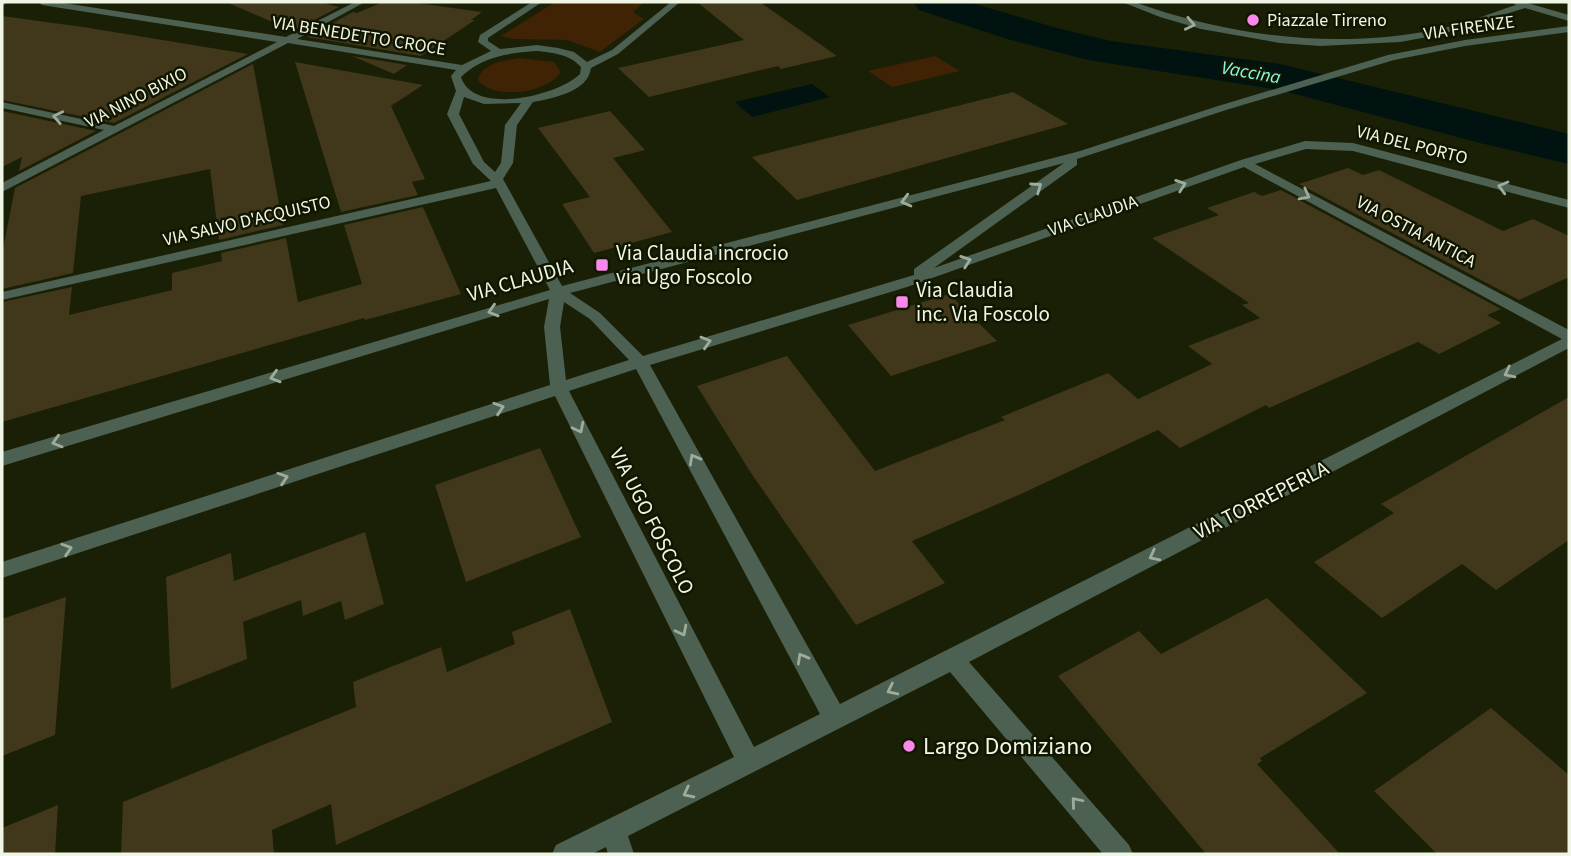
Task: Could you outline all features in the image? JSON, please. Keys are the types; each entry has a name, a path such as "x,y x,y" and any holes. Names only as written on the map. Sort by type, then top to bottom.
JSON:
{"street":[{"name":"VIA BENEDETTO CROCE","path":"42,2 463,68"},
{"name":"VIA NINO BIXIO","path":"2,188 361,2"},
{"path":"498,52 483,41 482,37 538,2"},
{"path":"586,67 615,52 676,2"},
{"path":"1126,2 1171,20 1279,40 1331,43 1371,43 1440,32 1525,5"},
{"path":"1514,2 1569,18"},
{"name":"VIA FIRENZE","path":"1084,154 1222,108 1392,57 1569,29"},
{"path":"518,49 555,50 581,60 586,67 585,75 566,90 530,100 489,101 461,91 456,84 456,76 463,68 498,52 518,49"},
{"path":"461,91 453,109 454,118 479,164 499,180 558,292 595,316 640,362 835,718"},
{"path":"499,180 507,163 511,125 530,100"},
{"path":"2,105 114,129"},
{"name":"VIA DEL PORTO","path":"1245,163 1305,145 1342,145 1569,204"},
{"name":"VIA CLAUDIA","path":"902,284 1084,154"},
{"name":"VIA CLAUDIA","path":"2,459 558,292 1084,154"},
{"name":"VIA CLAUDIA","path":"2,570 640,362 902,284 1245,163"},
{"name":"VIA OSTIA ANTICA","path":"1245,163 1569,336"},
{"name":"VIA SALVO D'ACQUISTO","path":"2,296 499,180"},
{"name":"VIA UGO FOSCOLO","path":"558,292 552,327 559,388 748,762"},
{"name":"VIA TORREPERLA","path":"953,659 1569,342"},
{"path":"565,854 617,842 748,762 953,659 1120,854"}],"shaded area":[{"path":"555,2 645,2 633,12 644,19 600,52 567,40 513,39 501,36"},
{"path":"935,56 960,71 892,87 868,71"},
{"path":"518,58 554,62 561,72 545,85 521,92 496,91 478,80 488,66"},
{"path":"812,84 830,97 752,117 735,102"}],"building":[{"path":"226,2 320,2 339,7 293,31"},
{"path":"383,2 409,2 482,12 471,20 475,20 421,56 307,37 353,12 357,13"},
{"path":"697,2 760,2 837,56 781,69 778,66 649,97 618,68 744,40"},
{"path":"2,16 248,54 114,123 2,100"},
{"path":"352,56 407,65 394,74"},
{"path":"295,62 423,85 391,106 425,179 412,182 418,195 341,212"},
{"path":"253,64 283,225 219,240 210,169 81,196 73,273 2,289 2,254 15,188"},
{"path":"1013,92 1068,124 797,200 752,157"},
{"path":"2,111 96,131 19,171 22,157 2,167"},
{"path":"610,111 645,150 613,158 672,232 594,253 562,204 590,197 538,128"},
{"path":"1348,168 1363,175 1379,170 1503,231 1533,219 1569,236 1569,277 1519,300 1299,184"},
{"path":"1281,190 1501,309 1487,315 1501,323 1439,354 1418,342 1269,408 1266,405 1180,448 1158,430 912,541 945,583 856,625 749,470 697,386 787,356 875,471 1005,420 1001,417 1108,373 1138,399 1212,364 1188,346 1260,318 1242,305 1249,303 1152,238 1219,215 1207,208 1254,192 1262,196"},
{"path":"423,207 461,294 365,320 364,318 2,422 2,302 72,287 69,315 172,290 172,273 222,261 221,253 286,238 298,302 362,284 344,225"},
{"path":"949,294 997,341 891,376 848,325"},
{"path":"1569,397 1569,540 1496,590 1462,564 1382,618 1314,562 1394,513 1381,504"},
{"path":"540,448 581,537 466,582 435,485"},
{"path":"365,532 384,604 345,620 341,601 303,616 301,600 243,622 247,659 171,689 166,577 231,553 234,581"},
{"path":"66,597 55,735 2,756 2,619"},
{"path":"1267,598 1367,693 1260,758 1262,761 1257,764 1340,854 1206,854 1058,676 1139,631 1161,654"},
{"path":"570,609 612,722 336,845 331,804 272,830 274,854 121,854 123,802 356,707 353,682 441,647 447,672 515,644 512,632"},
{"path":"1491,708 1569,775 1569,854 1437,854 1374,791"},
{"path":"58,805 55,854 2,854 2,828"}],"waterway":[{"name":"Vaccina","path":"932,2 1088,48 1280,77 1569,149"}],"place":[{"name":"Piazzale Tirreno","path":"1253,20"},
{"name":"Via Claudia incrocio via Ugo Foscolo","path":"602,265"},
{"name":"Via Claudia inc. Via Foscolo","path":"902,302"},
{"name":"Largo Domiziano","path":"909,746"}]}
